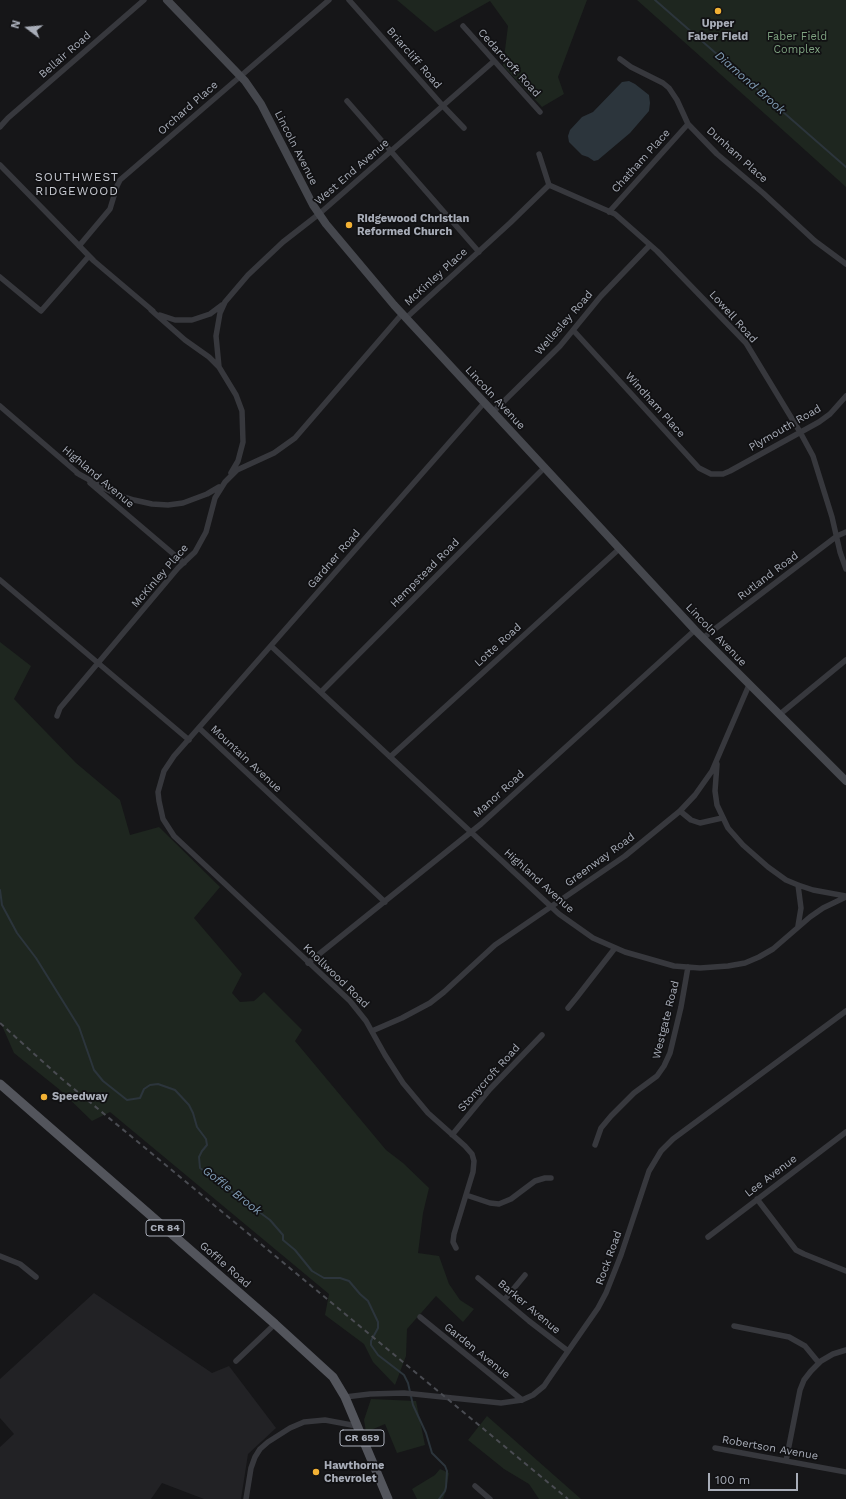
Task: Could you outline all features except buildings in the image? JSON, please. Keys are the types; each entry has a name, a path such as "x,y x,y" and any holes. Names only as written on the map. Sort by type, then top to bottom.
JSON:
{"main road":[{"name":"Lincoln Avenue","path":"167,0 245,81 261,104 304,190 319,214 339,241 404,316 695,630 846,781"},
{"name":"Goffle Road","path":"1,1086 275,1324 333,1377 345,1397 388,1499"}],"street":[{"name":"Bellair Road","path":"0,127 8,118 144,0"},
{"name":"Orchard Place","path":"79,246 110,209 120,180 329,0"},
{"name":"Briarcliff Road","path":"349,0 464,128"},
{"name":"Cedarcroft Road","path":"463,26 540,112"},
{"name":"Dunham Place","path":"620,59 631,67 663,83 669,88 677,100 688,124 717,154 763,193 815,241 846,264"},
{"name":"West End Avenue","path":"0,165 89,256 151,310 158,315 171,319 184,321 192,320 210,314 225,302 248,275 289,237 319,214 494,61"},
{"path":"347,101 478,252"},
{"name":"Chatham Place","path":"609,212 688,124"},
{"path":"539,154 549,185"},
{"name":"Lowell Road","path":"549,185 615,214 650,245 746,343 813,456 846,569"},
{"name":"McKinley Place","path":"57,716 60,708 178,568 195,552 206,532 215,498 225,482 237,470 274,453 295,438 404,316 478,252 549,185"},
{"name":"Wellesley Road","path":"493,412 560,346 601,296 650,245"},
{"path":"0,277 41,311 89,256"},
{"name":"West End Avenue","path":"219,367 216,336 218,321 225,302"},
{"path":"77,473 118,495 140,501 168,505 183,503 214,491 225,482 235,468 241,454 243,442 243,422 240,404 236,395 219,367 209,357 185,340 151,310"},
{"name":"Windham Place","path":"574,330 699,468 705,472 717,475 730,471"},
{"name":"Plymouth Road","path":"730,471 830,414 846,396"},
{"name":"Gardner Road","path":"199,728 484,403"},
{"name":"Highland Avenue","path":"0,406 184,563"},
{"name":"Hempstead Road","path":"321,692 544,468"},
{"name":"Rutland Road","path":"703,638 837,536 846,532"},
{"name":"Lotte Road","path":"390,757 619,549"},
{"path":"0,580 189,740"},
{"name":"Manor Road","path":"308,962 471,832 695,630"},
{"name":"Highland Avenue","path":"271,646 551,907 580,930 615,948 657,962 688,967 712,968 745,963 773,949 798,926 823,908 846,896"},
{"path":"779,715 846,660"},
{"name":"Greenway Road","path":"372,1031 402,1018 430,1003 495,945 625,856 680,811 704,784 712,771 749,685"},
{"name":"Mountain Avenue","path":"189,740 199,728 385,902"},
{"name":"Knollwood Road","path":"189,740 168,763 160,783 159,801 161,812 166,824 174,836 193,855 355,1007 366,1021 403,1083 428,1113 470,1152 473,1158 473,1172 454,1234 453,1242 456,1248"},
{"path":"718,756 715,779 717,806 722,818 734,836 753,855 777,874 798,885 829,894 846,896"},
{"path":"680,811 691,820 700,823 722,818"},
{"path":"798,885 801,908 798,926"},
{"path":"568,1008 578,998 615,948"},
{"name":"Westgate Road","path":"595,1144 601,1128 611,1116 634,1094 657,1076 664,1066 670,1054 680,1013 688,967"},
{"name":"Rock Road","path":"345,1397 390,1393 415,1394 501,1403 522,1400 533,1395 544,1386 598,1308 612,1281 649,1171 662,1151 673,1139 846,1011"},
{"name":"Stonycroft Road","path":"452,1134 490,1089 542,1035"},
{"name":"Lee Avenue","path":"708,1237 846,1132"},
{"path":"466,1195 490,1203 500,1204 535,1181 551,1178"},
{"path":"757,1199 796,1250 846,1271"},
{"path":"0,1256 20,1264 36,1277"},
{"path":"505,1299 524,1275"},
{"name":"Barker Avenue","path":"478,1278 505,1299 529,1321 568,1351"},
{"name":"Garden Avenue","path":"420,1317 522,1400"},
{"path":"236,1361 275,1324"},
{"path":"734,1326 789,1337 805,1346 819,1363"},
{"path":"786,1461 800,1390 811,1371 819,1363 833,1354 846,1350"},
{"path":"246,1499 251,1468 255,1457 260,1449 268,1442 290,1428 304,1422 325,1420 357,1426"},
{"name":"Robertson Avenue","path":"715,1448 846,1472"},
{"path":"475,1486 490,1499"}],"shaded area":[{"path":"629,81 649,95 649,111 630,133 598,160 594,161 582,155 569,142 568,136 570,130 582,117 593,112 622,82"},
{"path":"94,1293 212,1373 229,1366 276,1428 248,1454 241,1499 204,1499 162,1483 151,1499 0,1499 0,1447 14,1434 0,1418 0,1379"}],"green space":[{"path":"397,0 587,0 558,77 564,94 542,107 503,66 508,26 490,1 435,32"},
{"name":"Faber Field Complex","path":"637,0 846,0 846,187 765,114"},
{"path":"0,642 31,666 14,699 76,763 120,800 130,835 159,827 220,887 194,918 242,974 232,993 240,1002 254,1001 264,992 302,1030 295,1041 386,1150 403,1163 429,1188 423,1213 418,1253 439,1256 449,1284 460,1300 474,1309 463,1322 436,1296 407,1329 406,1356 395,1385 373,1362 364,1344 325,1315 329,1294 110,1112 92,1121 60,1090 14,1053 0,1021"},
{"path":"371,1399 416,1401 425,1445 397,1453 385,1424 366,1432 364,1420"},
{"path":"487,1416 581,1499 539,1499 529,1484 504,1469 468,1440"},
{"path":"440,1469 449,1473 443,1499 417,1499 412,1489 435,1475"}],"waterway":[{"name":"Diamond Brook","path":"655,0 846,167"},
{"name":"Goffle Brook","path":"0,890 2,905 17,933 36,958 79,1027 94,1070 103,1081 127,1100 140,1098 144,1089 150,1085 158,1084 175,1090 189,1105 197,1127 206,1139 207,1145 199,1157 200,1168 270,1220 283,1235 283,1240 295,1250 312,1271 324,1278 340,1278 349,1281 368,1301 378,1322 378,1328 371,1341 371,1345 378,1355 404,1375 408,1383 413,1405 426,1433 432,1453 445,1466 447,1471 445,1491 439,1499"}],"railway":[{"path":"0,1023 62,1079 568,1499"}],"place":[{"name":"Upper Faber Field","path":"718,11"},
{"name":"Ridgewood Christian Reformed Church","path":"349,225"},
{"name":"Speedway","path":"44,1097"},
{"name":"Hawthorne Chevrolet","path":"316,1472"}],"district":[{"name":"SOUTHWEST RIDGEWOOD","path":"77,184"}]}
